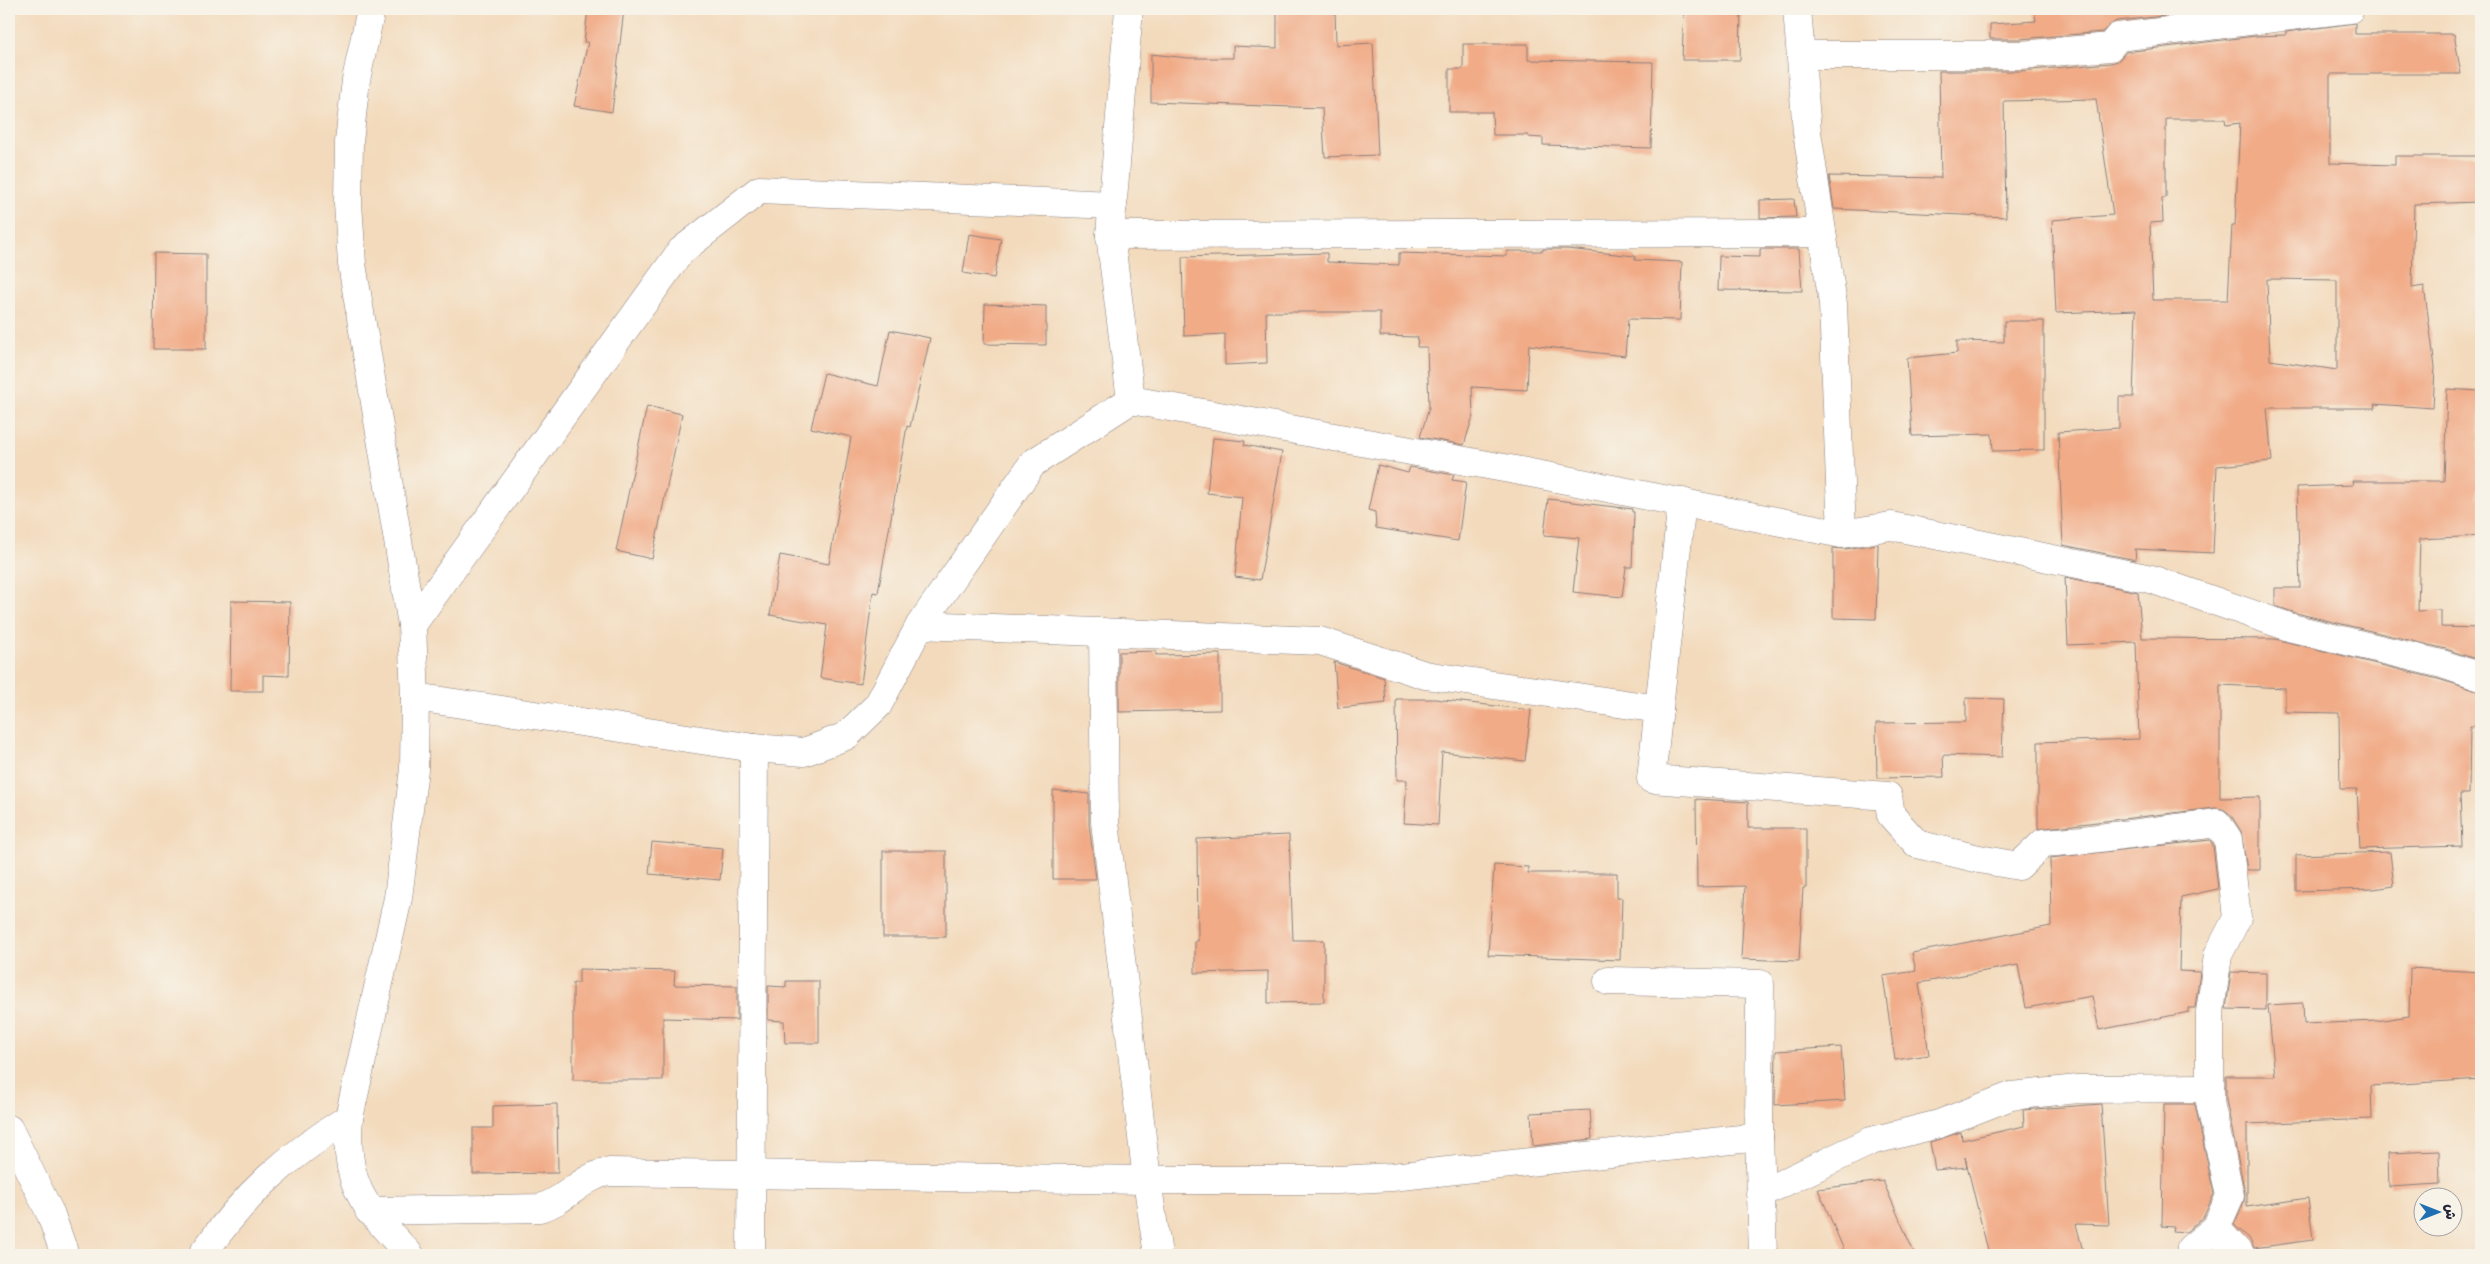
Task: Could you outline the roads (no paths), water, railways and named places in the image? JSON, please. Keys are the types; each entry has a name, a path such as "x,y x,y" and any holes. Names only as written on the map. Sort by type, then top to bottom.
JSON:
{"street":[{"path":"371,9 356,80 349,142 348,202 352,264 412,625 415,697 414,770 398,898 349,1118 347,1142 350,1166 357,1190 369,1211 410,1255"},
{"path":"1129,9 1110,236 1131,400"},
{"path":"1798,9 1807,132 1833,304 1842,534"},
{"path":"1801,55 2021,55 2110,47 2118,37 2350,9"},
{"path":"412,625 681,251 759,190 1113,205"},
{"path":"1110,236 1822,234"},
{"path":"415,697 754,748 804,752 846,736 878,705 920,625 1033,463 1131,400 1515,470 1842,534 1890,526 2151,579 2292,628 2442,664 2481,677"},
{"path":"1682,502 1651,779 1888,796 1890,815 1917,844 1979,859 2019,866 2043,843 2217,823 2228,839 2237,918 2218,956 2210,1012 2210,1102 2230,1196 2216,1228 2191,1248 2192,1255"},
{"path":"920,625 1320,641 1426,675 1659,709"},
{"path":"1103,632 1105,822 1147,1180 1158,1255"},
{"path":"751,1255 754,748"},
{"path":"1608,981 1760,984 1759,1137 1763,1255"},
{"path":"1760,1194 1871,1141 1939,1124 2011,1096 2078,1089 2210,1088"},
{"path":"202,1255 250,1194 280,1166 313,1140 349,1118"},
{"path":"9,1129 51,1215 65,1255"},
{"path":"369,1211 540,1208 552,1205 564,1198 583,1180 595,1174 609,1172 1147,1180 1338,1180 1392,1177 1759,1137"},
{"path":"2216,1228 2241,1255"}]}
